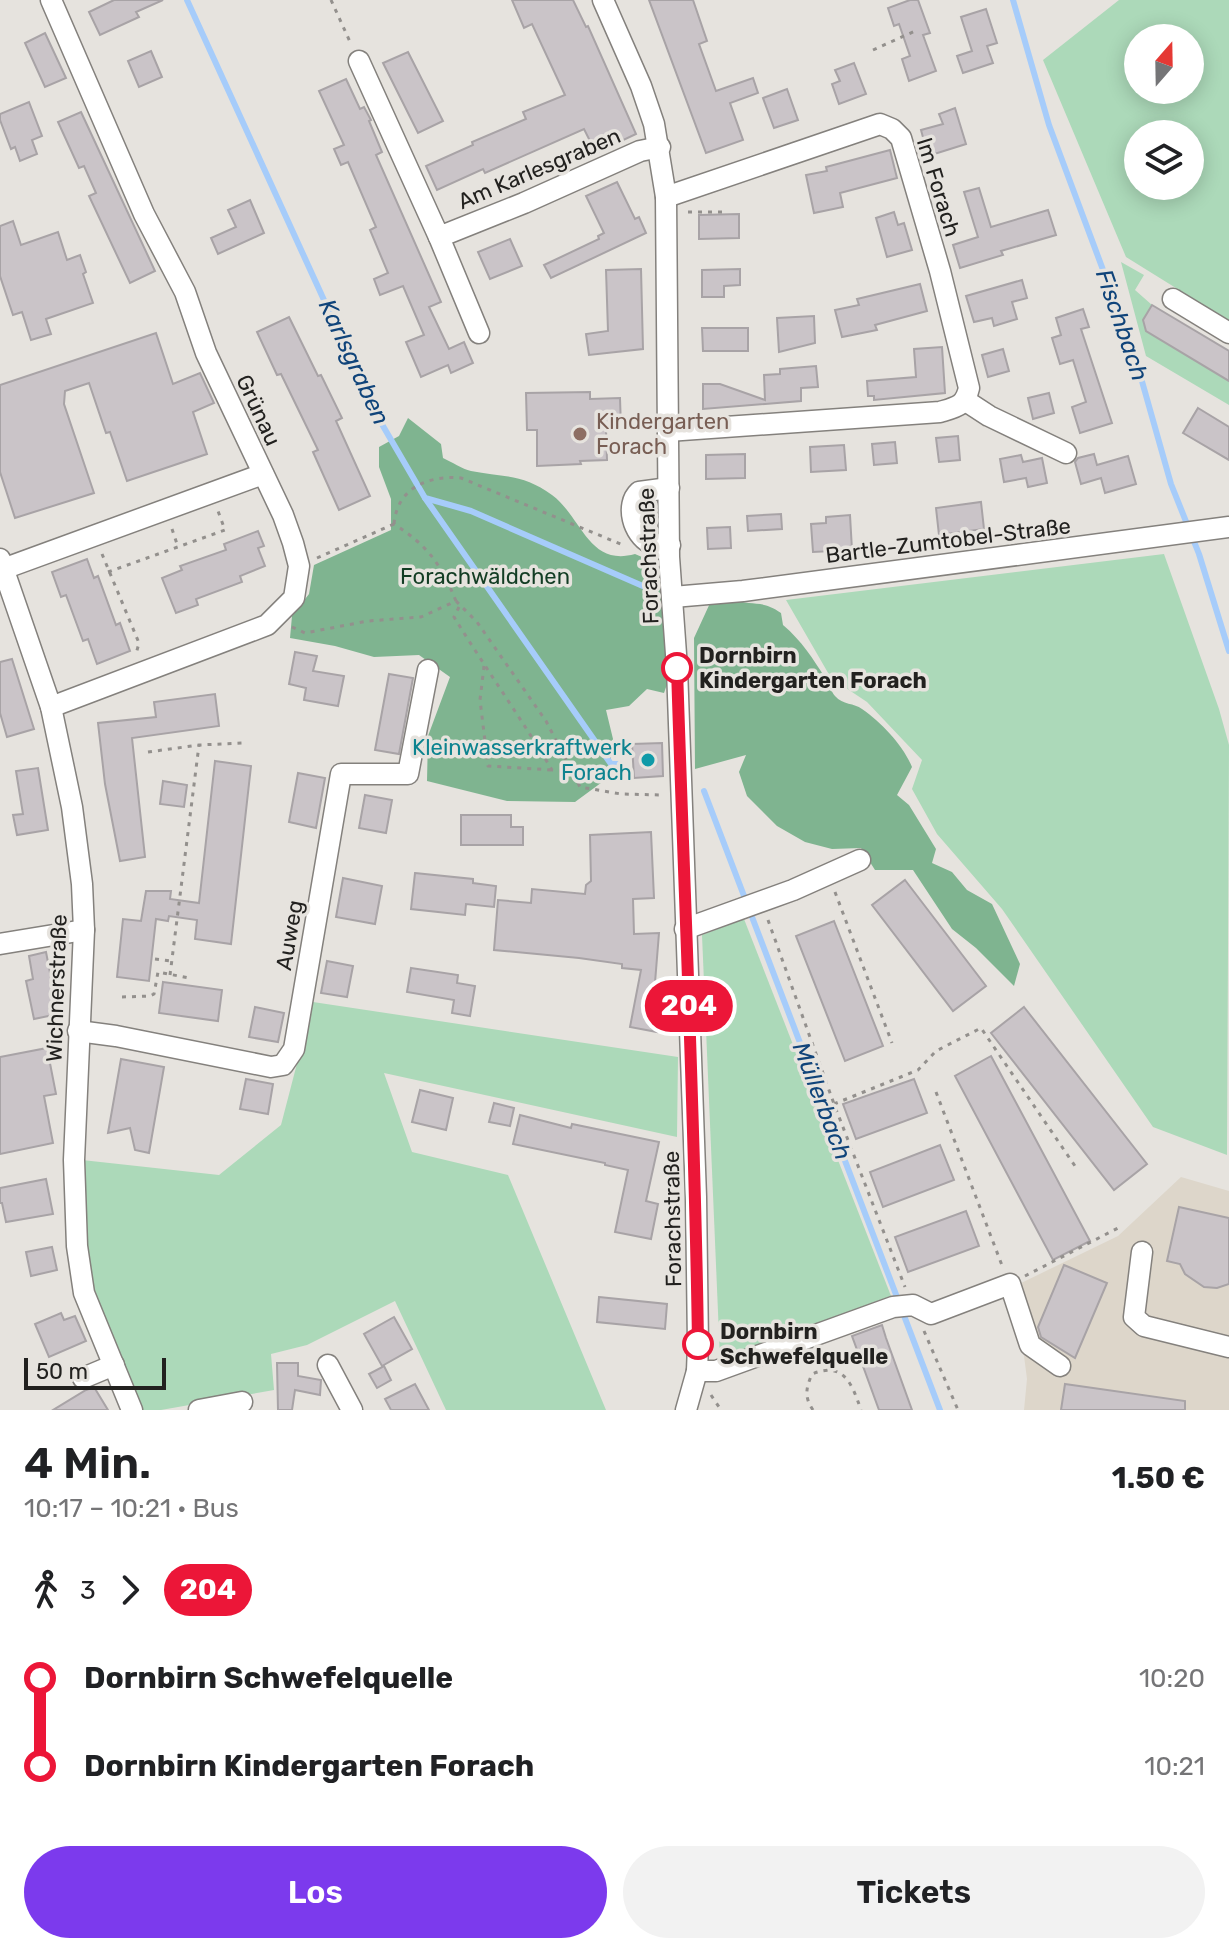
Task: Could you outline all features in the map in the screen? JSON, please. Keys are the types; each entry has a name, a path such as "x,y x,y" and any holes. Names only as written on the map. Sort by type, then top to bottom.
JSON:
{"street":[{"name":"Grünau","path":"51,0 144,214 185,292 206,353 283,515 299,566"},
{"name":"Forachstraße","path":"603,0 641,86 660,147 666,204 670,545 695,1168 697,1371 686,1410"},
{"name":"Am Karlesgraben","path":"359,61 479,333"},
{"name":"Im Forach","path":"666,204 880,124 892,129 901,138 940,271 969,388 966,401"},
{"name":"Am Karlesgraben","path":"439,237 640,151 660,147"},
{"path":"1173,299 1229,333"},
{"path":"668,431 940,412 961,406 966,401 989,416 1066,453"},
{"name":"Wichnerstraße","path":"132,1410 84,1293 77,1246 74,1204 84,930 82,884 72,807 51,707 2,564 96,535 263,474"},
{"path":"669,488 639,492 630,509 646,540 652,544 670,545"},
{"name":"Bartle-Zumtobel-Straße","path":"673,597 743,591 1229,527"},
{"path":"51,707 267,625 294,598 299,566"},
{"name":"Auweg","path":"78,1031 271,1067 283,1065 294,1049 341,774 408,774 428,670"},
{"path":"685,929 860,860"},
{"path":"0,944 84,930"},
{"path":"1142,1252 1134,1317 1144,1326 1229,1347"},
{"path":"697,1371 716,1371 903,1306 931,1314 1010,1284 1030,1345 1060,1366"},
{"path":"83,1378 114,1365"},
{"path":"328,1365 352,1410"},
{"path":"199,1410 242,1402"}],"path":[{"path":"331,0 359,61"},
{"path":"873,50 915,31"},
{"path":"666,204 728,212"},
{"path":"394,524 400,501 408,490 434,478 461,478 632,549"},
{"path":"108,572 225,530 211,493"},
{"path":"299,566 394,524"},
{"path":"394,524 421,542 443,571 458,604 477,622 546,721 580,787 621,794 670,796 681,790"},
{"path":"96,535 108,572 139,643 129,679"},
{"path":"274,619 305,633 368,621 421,617 458,604"},
{"path":"458,604 454,617 484,666 513,704 552,770"},
{"path":"484,666 480,700 488,766 572,772"},
{"path":"148,752 244,743"},
{"path":"170,975 199,745"},
{"path":"828,874 892,1043"},
{"path":"761,901 903,1306 958,1410"},
{"path":"155,959 172,961"},
{"path":"122,997 154,994 158,972 189,978"},
{"path":"834,1104 918,1070 936,1051 981,1028 1077,1169"},
{"path":"936,1092 1010,1284 1120,1227"},
{"path":"813,1410 806,1400 806,1387 812,1374 825,1368 842,1374 853,1387 861,1410"}],"shaded area":[{"path":"1181,1177 1229,1191 1229,1410 1024,1410 1027,1379 1015,1286 1118,1236"}],"green space":[{"path":"1119,0 1229,0 1229,321 1126,257 1043,60"},
{"path":"1121,262 1144,275 1135,290 1152,305 1143,320 1146,330 1229,381 1229,405 1146,356"},
{"name":"Forachwäldchen","path":"408,418 441,444 443,458 468,470 532,483 562,504 596,547 619,556 635,554 658,564 675,661 664,693 647,689 629,706 606,710 613,739 609,777 575,802 507,801 427,781 428,736 450,677 419,655 374,657 290,638 292,616 309,594 314,565 391,530 391,499 379,467 379,447 399,436"},
{"path":"1164,554 1229,745 1227,1155 1153,1127 1002,909 937,834 912,789 922,760 867,702 831,678 786,600"},
{"path":"731,598 767,606 781,613 783,625 807,650 835,696 870,715 897,743 912,767 897,795 909,805 936,849 932,863 952,872 967,890 992,904 1020,964 1014,986 952,929 913,870 875,870 861,848 832,849 805,842 777,826 747,796 739,772 746,755 695,769 694,638 711,601"},
{"path":"744,919 891,1296 720,1359 702,935"},
{"path":"313,1002 678,1057 677,1137 384,1073 412,1152 508,1175 606,1410 446,1410 395,1301 307,1345 271,1354 274,1390 161,1410 141,1410 90,1278 82,1160 219,1175 281,1125"}],"building":[{"path":"114,0 163,0 136,12 139,17 100,35 89,12"},
{"path":"512,0 573,0 588,26 636,134 596,153 584,129 485,173 483,169 437,190 426,166 526,119 523,112 565,95 532,24 524,28"},
{"path":"649,0 693,0 707,41 699,44 716,91 753,78 758,93 730,103 743,140 706,153"},
{"path":"918,0 930,33 923,35 936,71 909,81 902,59 910,56 899,24 894,26 888,8"},
{"path":"986,9 997,43 987,46 993,63 963,73 957,56 972,51 961,17"},
{"path":"45,33 66,78 45,87 25,43"},
{"path":"151,51 162,77 139,87 128,61"},
{"path":"408,52 443,121 418,133 383,63"},
{"path":"854,63 866,94 839,104 832,84 840,81 835,70"},
{"path":"346,79 360,109 364,107 371,120 382,152 376,155 441,302 429,307 449,349 464,342 473,363 451,373 448,365 421,377 406,342 424,335 403,286 380,295 374,279 388,273 370,230 376,227 348,162 341,165 334,149 344,145 319,91"},
{"path":"787,89 798,120 774,128 763,98"},
{"path":"29,102 42,136 32,140 37,154 20,161 15,147 11,149 0,114"},
{"path":"955,108 966,144 928,156 921,130 943,124 939,114"},
{"path":"81,112 155,271 130,283 89,196 96,193 84,166 79,168 58,122"},
{"path":"890,150 897,178 840,193 843,207 814,213 806,175"},
{"path":"617,182 635,219 639,217 646,233 551,278 544,265 599,239 598,236 604,233 586,196"},
{"path":"979,188 991,227 1048,210 1056,235 1001,251 1003,255 960,268 953,245 978,237 964,192"},
{"path":"250,200 264,233 218,254 211,238 236,227 228,210"},
{"path":"894,212 898,225 904,223 912,250 887,257 876,218"},
{"path":"739,214 739,238 699,239 699,215"},
{"path":"13,221 21,245 58,232 67,260 80,255 93,303 46,319 51,334 31,340 22,312 13,315 0,276 0,226"},
{"path":"510,239 522,266 490,279 478,252"},
{"path":"641,269 643,349 589,355 586,334 608,331 606,270"},
{"path":"740,269 740,285 724,286 724,297 702,297 702,270"},
{"path":"1022,280 1027,298 1012,302 1017,319 994,326 992,318 974,322 966,296"},
{"path":"920,284 927,311 875,325 877,330 842,337 835,310 859,305 857,299"},
{"path":"1152,305 1229,351 1229,381 1146,331 1143,320"},
{"path":"1083,309 1089,327 1081,329 1112,423 1080,433 1072,407 1086,402 1073,360 1060,364 1052,338 1061,335 1056,318"},
{"path":"814,316 815,343 779,352 777,318"},
{"path":"289,317 342,418 336,421 370,496 339,510 313,452 318,450 257,332"},
{"path":"702,328 748,328 748,351 703,351"},
{"path":"156,333 173,384 200,373 214,403 193,412 207,454 127,481 89,383 65,391 64,404 94,493 15,518 0,472 0,385"},
{"path":"942,347 945,393 874,400 874,396 868,396 867,381 916,377 914,349"},
{"path":"1003,349 1009,371 988,377 982,355"},
{"path":"816,366 818,387 801,388 801,401 703,409 703,384 720,384 765,400 764,375 780,374 780,369"},
{"path":"590,392 590,399 620,398 621,428 606,429 607,460 537,466 537,430 527,430 526,393"},
{"path":"1049,393 1054,413 1033,419 1028,398"},
{"path":"1198,408 1229,427 1229,460 1183,433"},
{"path":"958,436 960,460 939,462 936,438"},
{"path":"895,442 897,463 874,465 872,444"},
{"path":"844,445 846,470 811,472 810,447"},
{"path":"745,454 745,478 706,479 706,455"},
{"path":"1094,454 1097,465 1128,456 1136,484 1105,493 1101,478 1081,484 1075,462 1078,458"},
{"path":"1021,455 1023,462 1042,458 1047,483 1028,487 1026,478 1004,482 1000,459"},
{"path":"981,502 984,529 939,535 936,508"},
{"path":"781,514 782,529 748,531 747,516"},
{"path":"850,515 852,550 813,552 811,524 826,523 826,517"},
{"path":"730,527 731,548 708,549 707,528"},
{"path":"258,531 264,546 258,548 265,566 240,576 242,582 196,599 198,605 176,613 162,578 182,570 180,566 226,550 224,544"},
{"path":"87,559 94,578 98,576 116,625 120,623 130,651 97,664 88,639 83,641 66,595 61,597 52,572"},
{"path":"295,652 317,656 313,671 344,676 338,706 304,700 306,688 289,684"},
{"path":"12,659 34,729 7,737 0,713 0,662"},
{"path":"389,674 413,678 399,754 375,750"},
{"path":"215,694 219,726 132,738 145,857 120,861 105,784 98,723 156,717 154,702"},
{"name":"Kleinwasserkraftwerk Forach","path":"662,743 663,776 634,778 632,744"},
{"path":"215,761 251,766 231,944 195,939 197,920 169,916 168,921 156,919 149,981 117,977 123,919 141,921 146,891 171,891 170,899 199,903"},
{"path":"38,768 48,830 17,835 13,815 23,814 16,771"},
{"path":"298,773 325,778 316,828 289,822"},
{"path":"163,781 187,785 184,807 160,804"},
{"path":"365,795 392,800 386,833 359,828"},
{"path":"461,815 511,815 511,827 523,827 523,845 461,845"},
{"path":"651,832 654,898 633,899 634,934 659,933 654,995 664,997 657,1032 630,1027 641,970 579,958 494,950 498,900 531,903 532,889 585,894 586,885 591,881 590,835"},
{"path":"415,873 473,879 473,883 496,886 494,907 466,904 465,915 411,909"},
{"path":"343,878 382,886 375,924 336,917"},
{"path":"905,880 986,986 953,1011 872,905"},
{"path":"834,921 883,1046 845,1061 796,936"},
{"path":"46,952 58,1014 34,1019 26,981 33,979 29,956"},
{"path":"327,961 353,966 347,997 321,993"},
{"path":"411,968 458,975 457,983 475,986 470,1016 452,1013 454,1000 407,992"},
{"path":"163,982 222,990 218,1021 159,1013"},
{"path":"255,1007 284,1013 278,1042 249,1037"},
{"path":"1024,1007 1147,1164 1114,1190 991,1033"},
{"path":"47,1048 56,1094 44,1096 53,1143 0,1154 0,1057"},
{"path":"991,1056 1090,1241 1053,1260 955,1076"},
{"path":"121,1059 164,1067 149,1153 135,1150 130,1128 108,1133"},
{"path":"246,1079 273,1084 268,1114 240,1109"},
{"path":"914,1079 927,1113 856,1139 843,1104"},
{"path":"420,1090 453,1098 446,1130 412,1122"},
{"path":"494,1103 514,1108 510,1126 489,1122"},
{"path":"520,1115 571,1128 572,1124 659,1142 646,1201 658,1204 651,1239 615,1232 628,1170 513,1144"},
{"path":"940,1145 954,1180 883,1207 870,1172"},
{"path":"46,1179 53,1214 6,1222 0,1203 0,1188"},
{"path":"1179,1207 1229,1218 1229,1284 1217,1288 1204,1287 1185,1274 1180,1264 1167,1261"},
{"path":"966,1211 979,1246 908,1272 895,1237"},
{"path":"52,1247 57,1270 31,1276 26,1252"},
{"path":"1064,1265 1107,1283 1075,1358 1041,1337 1038,1327"},
{"path":"599,1297 667,1304 665,1329 597,1322"},
{"path":"61,1313 64,1320 75,1316 86,1341 49,1357 35,1324"},
{"path":"394,1317 412,1349 382,1366 364,1334"},
{"path":"882,1325 912,1410 879,1410 852,1336"},
{"path":"277,1363 298,1363 298,1376 321,1380 320,1395 295,1390 292,1410 278,1410"},
{"path":"384,1366 391,1380 377,1388 369,1374"},
{"path":"415,1384 429,1410 391,1410 385,1399"},
{"path":"1065,1384 1185,1401 1185,1410 1061,1410"},
{"path":"94,1387 108,1410 53,1410 86,1390"}],"waterway":[{"name":"Karlsgraben","path":"187,0 376,414 425,498 471,511 652,590"},
{"name":"Fischbach","path":"1013,0 1049,125 1134,353 1171,484 1199,554 1229,651"},
{"name":"Müllerbach","path":"425,498 611,764 618,764"},
{"name":"Müllerbach","path":"704,791 940,1410"}],"bus line":[{"name":"204","path":"677,668 696,1197 698,1344"}],"place":[{"name":"Kindergarten Forach","path":"580,434"},
{"name":"Dornbirn Kindergarten Forach","path":"677,668"},
{"name":"Kleinwasserkraftwerk Forach","path":"648,760"},
{"name":"Dornbirn Schwefelquelle","path":"698,1344"}]}
